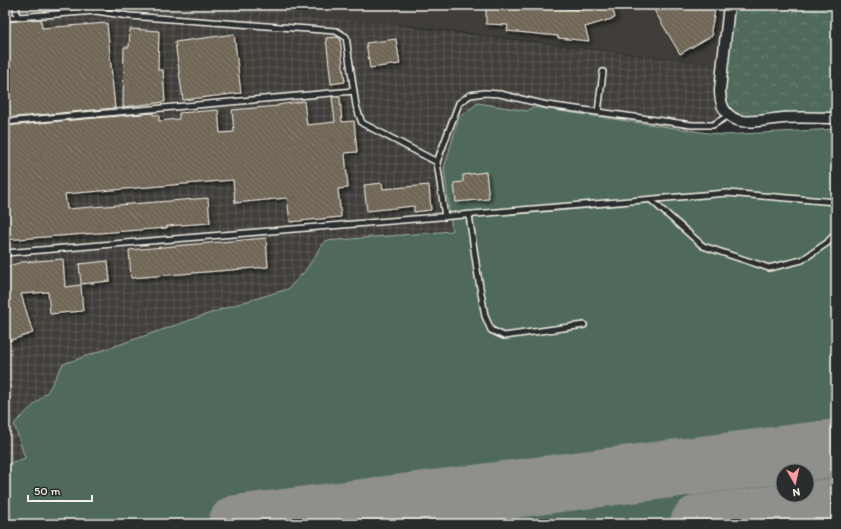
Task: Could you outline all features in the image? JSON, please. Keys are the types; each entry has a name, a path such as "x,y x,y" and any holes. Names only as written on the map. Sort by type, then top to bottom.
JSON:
{"street":[{"path":"729,5 720,90 722,108 736,120 743,121 784,118 836,118"}],"lane":[{"path":"16,5 17,17"},
{"path":"5,18 96,11 129,16 336,31 346,37 356,106 362,123 437,162"},
{"path":"598,112 603,72"},
{"path":"5,122 354,91"},
{"path":"445,217 437,162 458,103 470,95 484,93 500,94 547,105 692,125 713,125 729,115"},
{"path":"5,253 727,193 836,202"},
{"path":"651,200 703,246 769,268 802,260 827,244 836,233"},
{"path":"469,215 485,316 491,330 504,336 584,325"}],"shaded area":[{"path":"5,5 308,5 303,17 390,23 417,28 717,65 714,93 720,121 717,128 694,130 533,107 527,111 478,103 459,117 444,169 452,231 325,241 305,271 288,289 231,306 63,364 48,391 14,424 25,458 5,465"},
{"path":"308,5 836,5 727,66 389,23 303,17"}],"green space":[{"path":"734,5 836,5 836,115 741,117 731,110 726,101 725,92"},
{"path":"478,103 527,111 533,107 722,135 836,129 836,524 5,524 5,465 25,458 14,424 48,391 63,364 231,306 288,289 305,271 325,241 452,231 444,169 459,117"}],"building":[{"path":"486,5 556,5 556,8 583,10 581,5 612,5 615,18 585,27 589,41 558,38 558,36 507,31 508,25 486,24"},
{"path":"651,5 716,5 711,31 713,35 680,54"},
{"path":"41,19 42,28 107,23 115,108 5,118 5,22"},
{"path":"130,29 159,31 158,70 163,70 165,102 123,107 124,47 129,47"},
{"path":"234,34 241,93 183,100 175,42"},
{"path":"326,38 340,38 345,82 331,84"},
{"path":"396,39 400,64 370,68 366,43"},
{"path":"332,97 340,97 342,122 354,121 357,152 345,153 348,188 338,189 341,217 290,222 287,198 235,203 233,180 65,194 67,209 208,198 210,223 167,226 167,228 5,240 5,126 153,113 153,115 159,115 159,121 179,119 179,113 218,110 220,133 234,132 232,110 278,106 304,101 307,125 335,122"},
{"path":"486,172 489,199 456,202 454,183 463,182 463,175"},
{"path":"382,183 383,189 429,185 431,210 414,212 414,206 367,211 364,185"},
{"path":"266,238 268,267 131,278 129,250"},
{"path":"63,259 65,287 81,285 83,311 50,314 48,292 21,294 33,333 5,342 5,267 22,262"},
{"path":"108,261 110,281 81,284 79,264"}],"runway":[{"path":"237,524 836,448"},
{"path":"699,524 836,507"}]}
